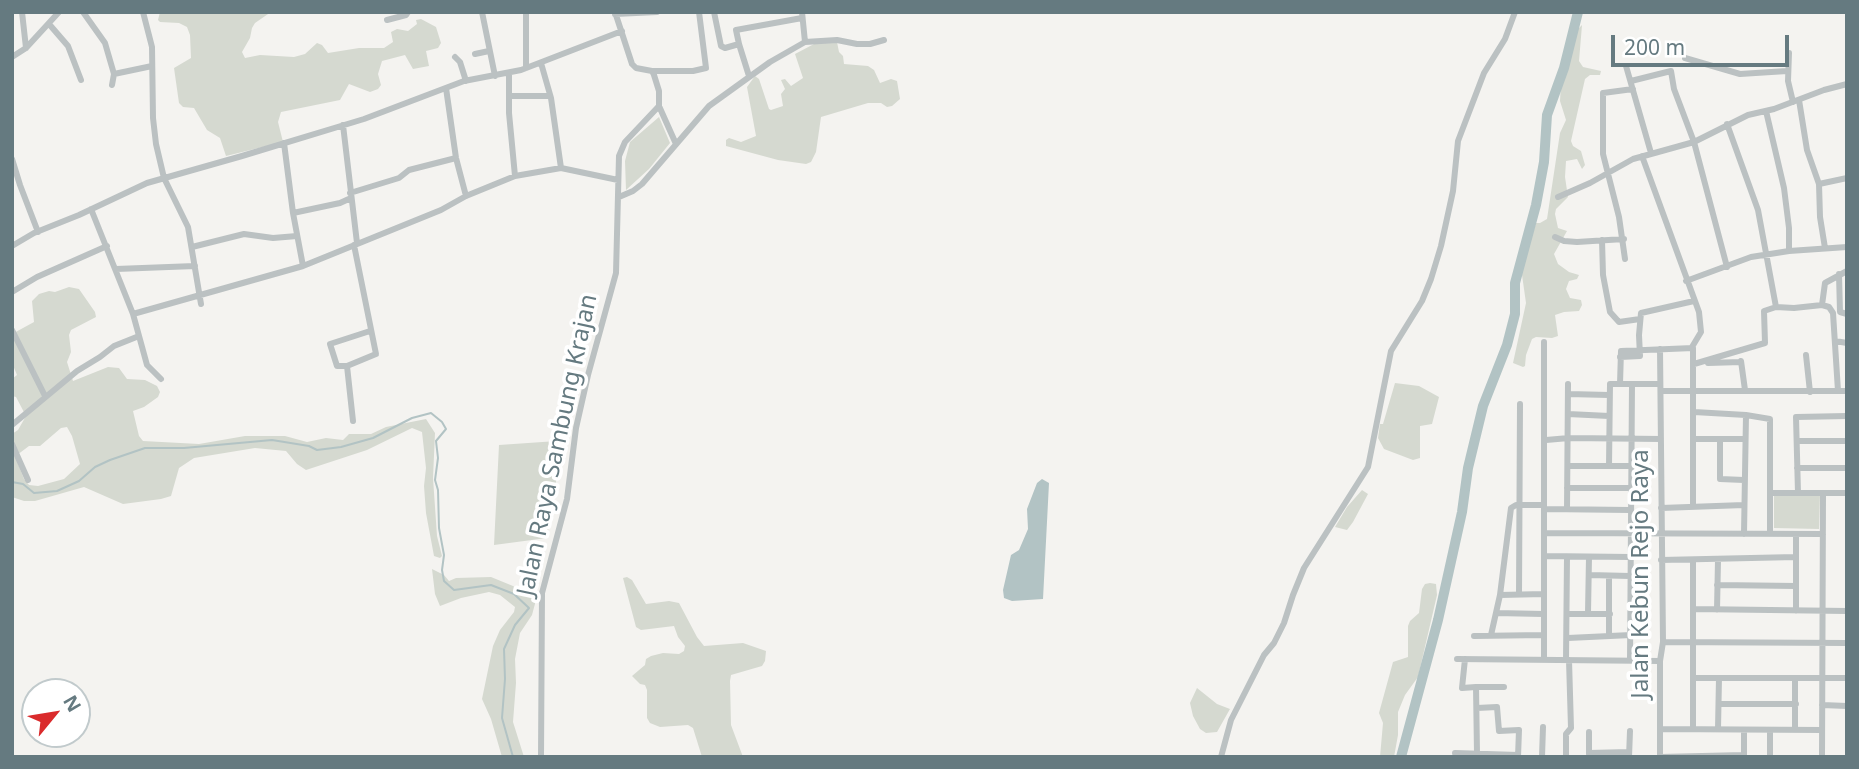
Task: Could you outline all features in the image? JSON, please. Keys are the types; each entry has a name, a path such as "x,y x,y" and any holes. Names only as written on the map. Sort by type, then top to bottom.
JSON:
{"street":[{"path":"22,12 26,48"},
{"path":"12,57 26,48 59,12"},
{"path":"83,12 101,35 110,56 114,74 112,85"},
{"path":"143,12 152,47 153,118 164,177 182,212 192,247 201,304"},
{"path":"387,20 408,12"},
{"path":"482,12 495,76"},
{"path":"526,68 527,12"},
{"path":"654,12 615,13 632,65 652,71 693,71 706,68 699,12"},
{"path":"714,12 722,47 739,44"},
{"path":"1221,757 1231,720 1264,655 1274,643 1284,623 1304,568 1368,467 1391,351 1422,301 1441,246 1453,191 1458,141 1483,73 1505,39 1515,12"},
{"path":"748,76 736,30 802,15 805,42"},
{"path":"49,24 68,46 81,80"},
{"path":"12,246 136,187 164,177 343,125 466,81 526,68 622,31"},
{"path":"619,197 636,189 709,106 748,76 805,42 837,40 870,44 884,40"},
{"path":"475,54 489,51"},
{"path":"1789,53 1787,71 1807,150 1819,184 1819,217 1825,248"},
{"path":"455,57 461,65 466,81"},
{"path":"1685,58 1740,74 1787,71"},
{"path":"541,63 550,96 561,168"},
{"path":"114,74 152,66"},
{"path":"1626,66 1651,153"},
{"path":"652,71 659,90 659,106 676,144"},
{"path":"1625,259 1623,239 1606,173 1602,134 1603,93 1671,71 1674,89 1694,142 1727,267"},
{"path":"509,73 515,176"},
{"path":"1558,197 1642,156 1694,142 1727,124 1847,84"},
{"path":"446,88 456,158 466,196"},
{"path":"509,96 550,96"},
{"name":"Jalan Raya Sambung Krajan","path":"541,757 542,593 567,499 576,428 588,375 616,273 619,156 625,142 659,106"},
{"path":"1766,111 1784,188 1789,251"},
{"path":"1727,124 1758,210 1776,307"},
{"path":"343,125 356,244 376,355 347,366 337,366 330,344 370,331"},
{"path":"284,143 303,266"},
{"path":"1642,156 1700,316 1701,331 1692,348 1696,363 1693,506"},
{"path":"293,213 340,203 351,196 399,178 409,170 456,158"},
{"path":"12,159 38,232"},
{"path":"133,314 303,266 441,210 466,196 515,176 561,168 618,181"},
{"path":"1819,184 1847,178"},
{"path":"91,209 133,314 149,369 161,379"},
{"path":"192,247 244,234 273,238 297,236"},
{"path":"1555,237 1564,241 1623,239"},
{"path":"1602,240 1603,275 1610,312 1619,322 1640,319"},
{"path":"12,292 37,277 107,246"},
{"path":"1686,281 1751,257 1847,247"},
{"path":"116,269 195,266"},
{"path":"1822,305 1825,283 1847,271"},
{"path":"1838,391 1835,341 1840,313 1839,274"},
{"path":"1620,384 1620,357 1639,356 1640,314 1694,300"},
{"path":"1696,363 1765,343 1763,313 1776,307 1822,305 1840,313"},
{"path":"12,330 45,396"},
{"path":"12,425 45,396 114,346 139,337"},
{"path":"1835,341 1847,343"},
{"path":"1544,342 1544,659"},
{"path":"1640,349 1692,348"},
{"name":"Jalan Kebun Rejo Raya","path":"1660,349 1663,642 1660,661 1661,757"},
{"path":"1740,352 1745,390"},
{"path":"1806,355 1810,392"},
{"path":"1696,363 1741,362"},
{"path":"347,366 353,421"},
{"path":"1567,509 1568,384"},
{"path":"1609,466 1611,384 1694,389 1847,391"},
{"path":"1630,660 1632,384"},
{"path":"1568,394 1609,395"},
{"path":"1519,594 1521,404"},
{"path":"1694,412 1746,415 1771,421 1770,534"},
{"path":"1568,414 1609,416"},
{"path":"1744,534 1746,415"},
{"path":"1798,493 1796,417 1847,415"},
{"path":"1546,440 1661,439"},
{"path":"1694,439 1745,439"},
{"path":"1720,439 1720,479 1744,480"},
{"path":"1797,441 1847,442"},
{"path":"12,444 28,480"},
{"path":"1568,466 1630,466"},
{"path":"1797,468 1847,468"},
{"path":"1567,488 1630,488"},
{"path":"1770,493 1847,493"},
{"path":"1822,757 1823,494"},
{"path":"1661,508 1744,505"},
{"path":"1491,635 1500,594 1510,510 1513,506 1630,510"},
{"path":"1545,533 1823,534"},
{"path":"1796,611 1797,534"},
{"path":"1544,556 1630,556"},
{"path":"1566,757 1566,734 1571,728 1567,557"},
{"path":"1588,614 1589,557"},
{"path":"1661,560 1796,557"},
{"path":"1693,560 1693,729"},
{"path":"1717,610 1718,560"},
{"path":"1589,575 1630,576"},
{"path":"1609,576 1609,635"},
{"path":"1717,585 1796,586"},
{"path":"1500,594 1544,594"},
{"path":"1693,609 1847,611"},
{"path":"1496,613 1543,614"},
{"path":"1567,614 1610,614"},
{"path":"1475,636 1543,635"},
{"path":"1568,638 1630,635"},
{"path":"1663,642 1847,643"},
{"path":"1504,687 1462,688 1461,659 1660,661"},
{"path":"1693,678 1847,678"},
{"path":"1718,678 1718,729"},
{"path":"1795,678 1796,730"},
{"path":"1476,687 1477,753"},
{"path":"1719,704 1796,704"},
{"path":"1822,705 1847,706"},
{"path":"1455,753 1518,756 1518,729 1499,731 1497,707 1476,708"},
{"path":"1542,757 1543,727"},
{"path":"1660,729 1822,730"},
{"path":"1661,757 1744,756 1744,730"},
{"path":"1589,732 1589,755 1629,754 1630,731"},
{"path":"1770,731 1770,757"}],"shaded area":[{"path":"160,12 271,12 252,28 242,52 245,58 260,55 294,57 305,54 317,43 328,53 359,48 384,48 393,42 391,32 397,29 408,31 417,24 416,20 421,19 436,27 441,43 438,48 426,51 429,66 413,69 405,55 382,61 378,74 381,85 378,89 370,92 349,84 340,100 281,112 278,122 283,142 226,156 220,138 207,130 194,108 183,107 179,103 174,68 191,58 190,35 187,27 179,23 160,22"},
{"path":"1582,25 1579,61 1583,67 1601,71 1600,75 1590,75 1585,79 1571,141 1573,146 1581,151 1585,165 1582,169 1577,159 1566,161 1568,197 1556,209 1555,214 1558,228 1567,231 1554,254 1558,264 1579,275 1577,279 1569,281 1566,289 1570,298 1581,300 1582,305 1579,311 1555,315 1558,336 1532,339 1523,367 1513,363 1526,303 1521,268 1536,223 1547,219 1560,133 1566,120 1560,101 1561,83 1568,68 1576,31"},
{"path":"837,42 844,64 868,66 874,70 880,83 891,79 897,81 900,99 892,106 868,103 821,117 816,152 811,162 806,164 778,160 726,146 726,140 729,138 741,142 756,136 747,87 755,76 759,79 769,109 783,106 781,94 785,89 781,80 785,79 791,86 803,78 795,54 814,44"},
{"path":"659,117 670,143 649,169 626,190 625,161 630,142"},
{"path":"69,287 79,289 95,312 96,317 71,330 69,335 71,352 67,362 73,381 108,367 119,368 127,379 145,380 157,386 160,392 158,397 133,411 139,436 143,441 199,444 245,436 285,436 307,442 326,438 343,440 349,434 371,434 386,427 426,419 435,433 433,478 437,536 442,556 434,556 426,513 426,468 422,432 412,428 367,450 306,470 286,451 255,448 194,458 179,468 171,496 161,499 123,504 84,487 35,501 12,497 12,434 18,430 26,416 16,397 12,396 12,379 17,375 12,363 12,334 34,322 32,301 39,294","holes":["67,427 80,464 64,479 38,486 29,485 24,479 17,455 29,446 40,446 61,428"]},
{"path":"1395,383 1419,386 1439,397 1432,424 1420,426 1420,458 1413,460 1384,449 1378,438 1380,424 1383,424"},
{"path":"557,441 556,482 547,538 494,545 499,445"},
{"path":"1042,479 1049,483 1043,599 1012,601 1004,598 1003,590 1011,555 1019,550 1028,529 1027,509 1037,483"},
{"path":"1362,490 1368,494 1353,522 1347,530 1335,527 1347,507"},
{"path":"1774,494 1820,494 1819,529 1774,528"},
{"path":"432,569 449,581 456,578 491,577 536,600 532,615 520,633 515,659 513,722 524,757 502,757 482,699 493,646 515,607 500,595 489,592 440,606 435,594"},
{"path":"623,578 632,580 646,604 669,601 679,603 704,646 743,643 766,651 762,666 731,675 731,725 743,757 702,757 693,728 688,725 660,727 650,723 647,718 647,690 645,685 632,676 651,656 663,653 679,654 684,651 685,646 674,626 641,630 636,627"},
{"path":"1425,584 1436,584 1437,595 1418,677 1405,695 1398,712 1394,757 1380,757 1383,723 1379,713 1393,662 1408,657 1408,626 1419,613 1422,589"},
{"path":"1197,688 1217,704 1230,709 1217,732 1206,733 1200,729 1193,716 1190,703"}],"waterway":[{"path":"1401,757 1438,620 1483,406 1507,345 1515,314 1515,283 1536,205 1544,162 1547,115 1564,68 1578,12"},
{"path":"12,482 23,484 34,493 57,491 79,481 95,467 145,448 184,448 272,440 309,446 317,450 341,447 373,438 412,418 431,413 446,429 436,441 438,458 435,480 444,555 444,581 454,590 491,585 514,594 529,608 515,625 504,649 502,718 513,757"}]}
